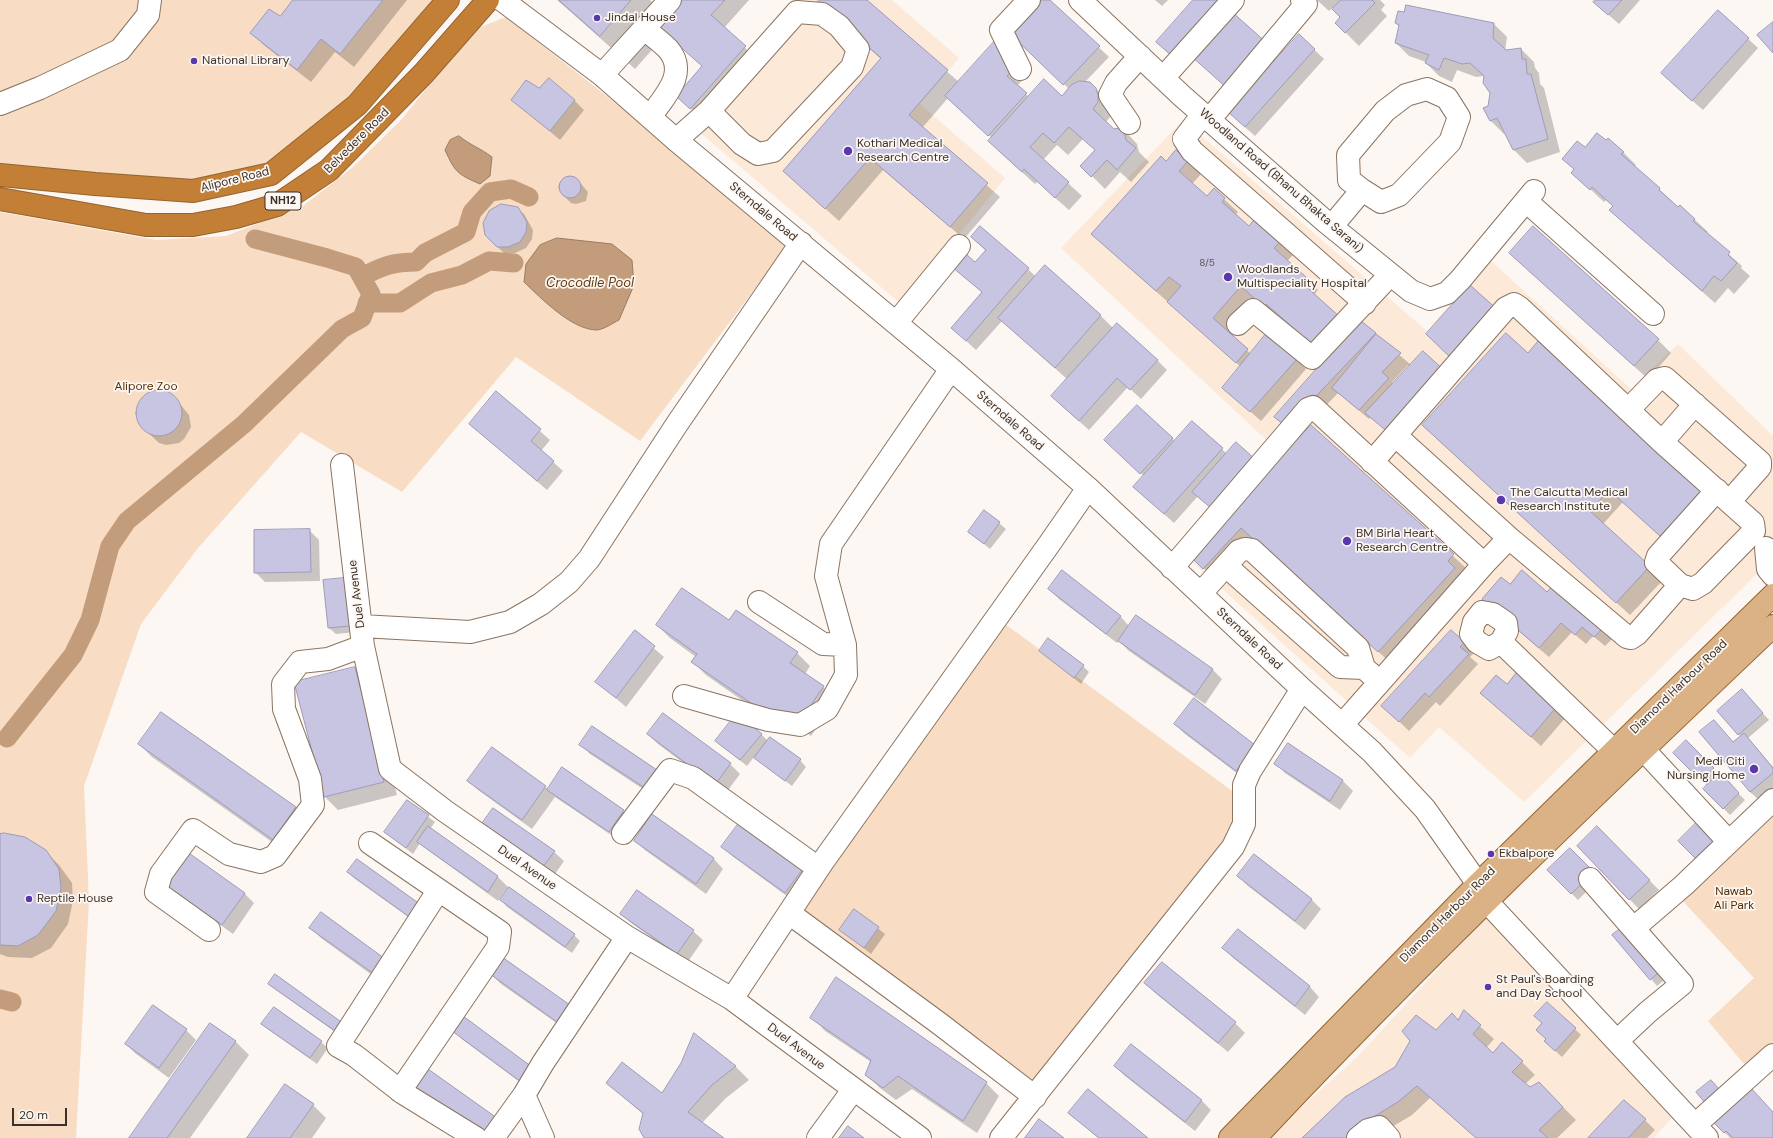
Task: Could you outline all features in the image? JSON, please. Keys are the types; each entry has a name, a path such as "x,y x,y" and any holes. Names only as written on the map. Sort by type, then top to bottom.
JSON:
{"highway":[{"name":"Alipore Road","path":"0,175 192,191 271,174 357,105 448,0"},
{"name":"Belvedere Road","path":"0,199 77,211 146,225 193,225 236,218 277,205 329,170 424,74 488,0"}],"main road":[{"name":"Diamond Harbour Road","path":"1256,1138 1614,751 1773,595"},
{"name":"Diamond Harbour Road","path":"1230,1138 1483,892 1643,749 1773,626"}],"street":[{"path":"0,104 40,88 120,50 148,15 150,0"},
{"name":"Sterndale Road","path":"502,0 602,75 676,140 951,369 1088,488 1302,689 1372,752 1425,809 1483,892 1490,905 1701,1132"},
{"path":"602,75 670,0"},
{"path":"1020,69 1001,30 1029,0"},
{"name":"Woodland Road (Bhanu Bhakta Sarani)","path":"1080,0 1206,117 1332,226 1411,291 1430,299 1447,293 1460,280 1530,196 1652,314"},
{"path":"1163,78 1233,0"},
{"path":"1302,0 1306,4 1206,117 1184,139 1192,151 1365,303"},
{"path":"676,140 708,111 797,12 822,14 839,26 858,50 852,67 773,151 758,154 742,144 708,111"},
{"path":"644,29 668,50 674,58 677,67 673,84 650,117"},
{"path":"1129,123 1110,95 1116,83 1140,56"},
{"path":"1427,89 1447,98 1459,117 1450,142 1399,195 1381,202 1362,190 1349,180 1348,155 1385,111 1406,95 1427,89"},
{"path":"1332,226 1362,190"},
{"path":"209,930 156,892 161,874 193,830 229,854 261,862 274,856 313,805 310,779 284,709 283,684 300,662 328,659 362,636 470,632 510,622 541,604 569,582 589,559 681,417 801,243"},
{"path":"896,323 960,246"},
{"path":"1238,324 1253,310 1312,358 1390,275"},
{"path":"1372,462 1506,308 1514,304 1662,442 1753,523 1754,530 1763,544 1768,569 1773,575"},
{"path":"684,696 768,720 800,725 827,709 846,675 845,645 826,576 831,544 951,369"},
{"path":"1628,410 1661,378 1665,378 1760,462 1760,467 1723,496 1658,556 1656,562 1680,585 1693,589 1763,544"},
{"path":"1662,442 1695,404"},
{"path":"1172,568 1310,408 1313,407 1484,564"},
{"path":"1396,436 1509,538 1627,637 1632,638 1637,634 1680,585"},
{"name":"Duel Avenue","path":"342,465 362,636 390,769 446,811 627,937 732,998 853,1090 920,1138"},
{"path":"732,998 818,868 1088,488"},
{"path":"1342,725 1372,675 1509,538"},
{"path":"1201,594 1239,551 1245,548 1252,550 1358,648 1372,675"},
{"path":"1226,566 1340,667 1372,675"},
{"path":"759,602 823,644 845,645"},
{"path":"1501,642 1614,751"},
{"path":"1001,1138 1233,847 1244,824 1244,785 1250,771 1302,689"},
{"path":"1643,749 1730,842"},
{"path":"623,833 670,770 694,778 818,868"},
{"path":"1634,928 1684,885 1773,800"},
{"path":"370,843 500,932 498,947 400,1091"},
{"path":"1590,879 1682,984 1648,1012 1617,1041"},
{"path":"438,891 338,1046 354,1055 400,1091 476,1138"},
{"path":"789,912 940,1024 1035,1097"},
{"path":"493,1138 524,1095 543,1063 627,937"},
{"path":"1701,1132 1773,1055"},
{"path":"818,1138 853,1090"},
{"path":"524,1095 543,1138"},
{"path":"1358,1138 1368,1130 1379,1127 1389,1138"}],"shaded area":[{"name":"Kothari Medical Research Centre","path":"799,0 892,0 959,58 920,104 1005,178 902,305 690,124"},
{"name":"The Calcutta Medical Research Institute","path":"1183,120 1427,331 1489,259 1631,389 1678,344 1773,436 1773,558 1524,802 1439,727 1410,758 1180,551 1276,449 1061,248"},
{"name":"St Paul's Boarding and Day School","path":"1487,916 1675,1114 1654,1138 1267,1138 1356,1058"}],"green space":[{"name":"National Library","path":"0,0 439,0 358,99 287,159 237,182 0,179"},
{"name":"Alipore Zoo","path":"506,17 791,241 640,441 516,357 402,492 301,432 198,548 141,624 84,786 89,901 76,1138 0,1138 0,212 156,240 226,236 303,206 353,167 402,119 473,30"},
{"path":"1001,621 1239,796 1238,827 1034,1092 793,912"},
{"name":"Nawab Ali Park","path":"1773,806 1773,1049 1749,1070 1708,1021 1754,978 1679,897"}],"water":[{"path":"459,136 492,157 490,176 480,184 461,175 454,168 445,150 450,140"},
{"name":"Crocodile Pool","path":"557,238 612,244 632,260 634,285 619,320 599,330 586,328 567,319 557,312 524,282 526,264 540,245"}],"building":[{"path":"293,0 383,0 340,54 321,39 297,70 250,33 269,9 280,16"},
{"name":"Jindal House","path":"559,0 631,0 600,36"},
{"path":"681,0 725,0 711,15 746,46 690,109 676,96 702,66 658,27"},
{"path":"819,0 867,0 948,70 909,115 988,183 950,227 870,158 825,209 783,171 881,58 817,2"},
{"path":"1032,0 1050,0 1100,46 1063,85 1005,29"},
{"path":"1193,0 1224,0 1173,57 1156,42"},
{"path":"1341,0 1372,0 1375,3 1345,33 1335,23 1340,17 1332,9"},
{"path":"1595,0 1622,0 1608,15 1593,2"},
{"path":"1406,5 1494,23 1493,38 1506,50 1521,48 1522,59 1526,59 1527,74 1531,74 1548,139 1513,150 1497,118 1490,121 1483,108 1488,106 1490,93 1483,83 1484,76 1470,63 1462,64 1444,58 1439,70 1425,63 1429,55 1395,43 1399,25 1395,23 1398,11 1404,12"},
{"path":"1718,10 1749,38 1692,101 1661,73"},
{"path":"1231,11 1268,44 1228,89 1190,55"},
{"path":"1773,22 1773,53 1757,35"},
{"path":"1001,34 1017,65 1007,76 1027,93 988,136 945,96"},
{"path":"1299,34 1315,49 1245,127 1228,112"},
{"path":"549,78 575,100 550,131 511,100 526,80 539,88"},
{"path":"1044,79 1062,96 1071,85 1079,81 1090,82 1096,88 1098,95 1098,102 1093,109 1114,129 1119,128 1124,130 1126,140 1136,148 1117,170 1107,160 1091,177 1080,166 1095,150 1069,127 1054,143 1043,133 1030,147 1069,182 1055,198 1024,169 1022,172 988,141"},
{"path":"1597,133 1606,140 1608,138 1624,152 1621,154 1660,188 1659,190 1678,207 1680,205 1695,219 1693,221 1730,252 1728,255 1737,263 1721,281 1714,276 1702,291 1609,210 1613,206 1592,187 1590,190 1571,173 1574,169 1562,159 1577,141 1585,147"},
{"name":"Woodlands Multispeciality Hospital","path":"1176,150 1188,161 1179,171 1207,196 1214,188 1225,198 1222,202 1249,226 1258,215 1284,238 1274,248 1306,277 1301,282 1341,318 1313,349 1298,335 1299,333 1266,304 1264,307 1241,286 1213,318 1248,349 1236,363 1167,302 1181,286 1169,277 1156,291 1091,234 1161,156 1166,161"},
{"path":"566,176 574,176 581,183 581,191 574,198 566,198 559,191 559,183"},
{"path":"501,204 518,207 527,222 526,232 520,242 508,247 497,247 485,235 483,223 489,211"},
{"path":"980,226 1029,268 966,341 951,328 982,292 952,267 965,253 975,262 986,250 971,237"},
{"path":"1533,226 1659,339 1634,366 1509,253"},
{"path":"1045,265 1101,315 1055,368 998,318"},
{"path":"1470,285 1499,311 1455,362 1426,334"},
{"path":"1360,320 1376,333 1287,427 1274,417"},
{"path":"1117,323 1158,360 1130,390 1117,378 1079,421 1051,396"},
{"path":"1506,333 1528,353 1538,341 1702,491 1660,536 1609,490 1590,511 1650,566 1616,603 1422,425"},
{"path":"1376,334 1401,353 1382,372 1389,378 1359,410 1332,388"},
{"path":"1265,335 1297,359 1250,412 1222,388"},
{"path":"1423,351 1446,372 1389,433 1365,413"},
{"path":"159,390 172,394 178,400 182,413 178,426 172,432 159,436 146,432 140,426 136,413 140,400 146,394"},
{"path":"496,391 541,429 531,441 554,461 537,481 469,424"},
{"path":"1137,405 1173,438 1140,474 1104,440"},
{"path":"1192,421 1223,448 1164,514 1133,487"},
{"name":"BM Birla Heart Research Centre","path":"1311,425 1454,554 1448,561 1455,568 1378,652 1241,528 1203,569 1191,557"},
{"path":"1236,442 1255,459 1211,508 1192,492"},
{"path":"984,510 1000,522 984,544 968,532"},
{"path":"310,529 311,572 254,573 254,530"},
{"path":"1062,570 1121,616 1106,634 1048,589"},
{"path":"1522,570 1547,592 1555,583 1603,628 1594,637 1582,627 1575,635 1561,623 1539,648 1482,599 1501,577 1510,584"},
{"path":"344,578 350,626 328,628 323,580"},
{"path":"682,588 729,620 736,610 798,652 790,663 824,686 798,724 778,710 773,718 691,662 697,654 656,625"},
{"path":"1136,615 1213,669 1195,695 1118,641"},
{"path":"635,630 655,646 616,698 595,682"},
{"path":"1451,630 1465,642 1460,647 1469,654 1429,697 1425,693 1399,722 1381,706"},
{"path":"1048,638 1084,665 1074,678 1039,651"},
{"path":"355,667 384,782 324,797 294,682"},
{"path":"1518,671 1558,705 1531,737 1480,693 1496,675 1507,684"},
{"path":"1742,689 1763,713 1738,735 1717,711"},
{"path":"1194,698 1255,745 1236,771 1174,724"},
{"path":"161,712 296,807 273,840 138,744"},
{"path":"663,713 731,763 715,785 647,734"},
{"path":"737,713 762,734 740,760 715,741"},
{"path":"1714,720 1733,742 1744,733 1773,768 1773,773 1750,792 1699,732"},
{"path":"592,726 657,770 645,788 579,745"},
{"path":"770,737 801,759 785,781 754,758"},
{"path":"1686,740 1714,768 1701,781 1673,753"},
{"path":"1288,743 1343,780 1330,801 1274,764"},
{"path":"492,747 546,786 522,820 467,781"},
{"path":"562,767 624,810 609,832 547,790"},
{"path":"1720,772 1739,793 1723,809 1703,789"},
{"path":"407,800 429,815 406,848 384,832"},
{"path":"493,808 555,851 542,868 481,825"},
{"path":"652,814 714,858 696,884 634,841"},
{"path":"1699,820 1722,844 1702,865 1678,841"},
{"path":"739,823 802,870 785,893 721,847"},
{"path":"428,826 498,876 488,892 417,842"},
{"path":"1597,826 1650,880 1629,900 1577,846"},
{"name":"Reptile House","path":"4,833 25,837 46,850 59,869 61,888 56,911 38,935 18,946 0,945 0,834"},
{"path":"1570,848 1594,872 1571,894 1547,870"},
{"path":"186,851 245,893 222,925 163,883"},
{"path":"1254,854 1312,899 1295,921 1237,876"},
{"path":"357,859 424,907 415,921 347,872"},
{"path":"509,887 575,934 565,947 500,900"},
{"path":"637,890 694,930 677,954 620,914"},
{"path":"854,909 879,927 864,948 839,930"},
{"path":"321,912 388,961 377,976 309,928"},
{"path":"1626,924 1663,969 1650,980 1612,935"},
{"path":"1238,929 1310,986 1295,1006 1222,948"},
{"path":"502,957 570,1005 557,1022 490,974"},
{"path":"1162,962 1236,1022 1218,1043 1144,983"},
{"path":"275,974 344,1024 338,1033 268,984"},
{"path":"836,977 987,1082 963,1121 898,1076 883,1088 865,1075 871,1060 810,1018"},
{"path":"1547,1002 1576,1028 1555,1051 1544,1041 1546,1039 1536,1030 1542,1023 1534,1016"},
{"path":"153,1005 187,1029 159,1068 125,1044"},
{"path":"274,1007 322,1041 310,1058 261,1024"},
{"path":"1464,1010 1481,1025 1473,1034 1493,1053 1502,1042 1523,1061 1512,1072 1530,1087 1539,1082 1563,1107 1539,1130 1548,1138 1476,1138 1417,1086 1398,1102 1362,1124 1348,1138 1302,1138 1345,1097 1395,1067 1410,1041 1402,1031 1416,1015 1436,1030 1452,1013 1458,1020"},
{"path":"463,1016 532,1067 521,1082 452,1031"},
{"path":"210,1023 236,1041 167,1138 129,1138"},
{"path":"694,1033 736,1066 712,1085 688,1112 724,1138 644,1138 639,1129 643,1113 606,1083 622,1062 662,1093 681,1063"},
{"path":"1131,1044 1202,1100 1185,1122 1114,1066"},
{"path":"428,1069 497,1118 483,1138 414,1089"},
{"path":"1711,1080 1720,1090 1705,1103 1696,1092"},
{"path":"285,1084 314,1104 290,1138 247,1138"},
{"path":"1750,1087 1773,1112 1773,1138 1733,1138 1726,1131 1724,1133 1713,1122"},
{"path":"1088,1089 1148,1138 1099,1138 1068,1113"},
{"path":"1624,1100 1646,1119 1628,1138 1588,1138"},
{"path":"1039,1119 1064,1138 1025,1138"},
{"path":"848,1126 864,1138 839,1138"}],"waterway":[{"path":"362,277 388,265 416,262 425,253 466,232 472,212 490,192 511,189 529,197"},
{"path":"7,738 73,655 90,620 110,546 127,521 244,424 342,329 362,318 371,294 356,267 255,239"},
{"path":"367,303 400,303 431,283 462,275 489,261 514,263"},
{"path":"0,999 12,1002"}],"place":[{"name":"Jindal House","path":"597,18"},
{"name":"National Library","path":"194,61"},
{"name":"Kothari Medical Research Centre","path":"848,151"},
{"name":"Woodlands Multispeciality Hospital","path":"1228,277"},
{"name":"The Calcutta Medical Research Institute","path":"1501,500"},
{"name":"BM Birla Heart Research Centre","path":"1347,541"},
{"name":"Medi Citi Nursing Home","path":"1754,769"},
{"name":"Ekbalpore","path":"1491,854"},
{"name":"Reptile House","path":"29,899"},
{"name":"St Paul's Boarding and Day School","path":"1488,987"}]}
